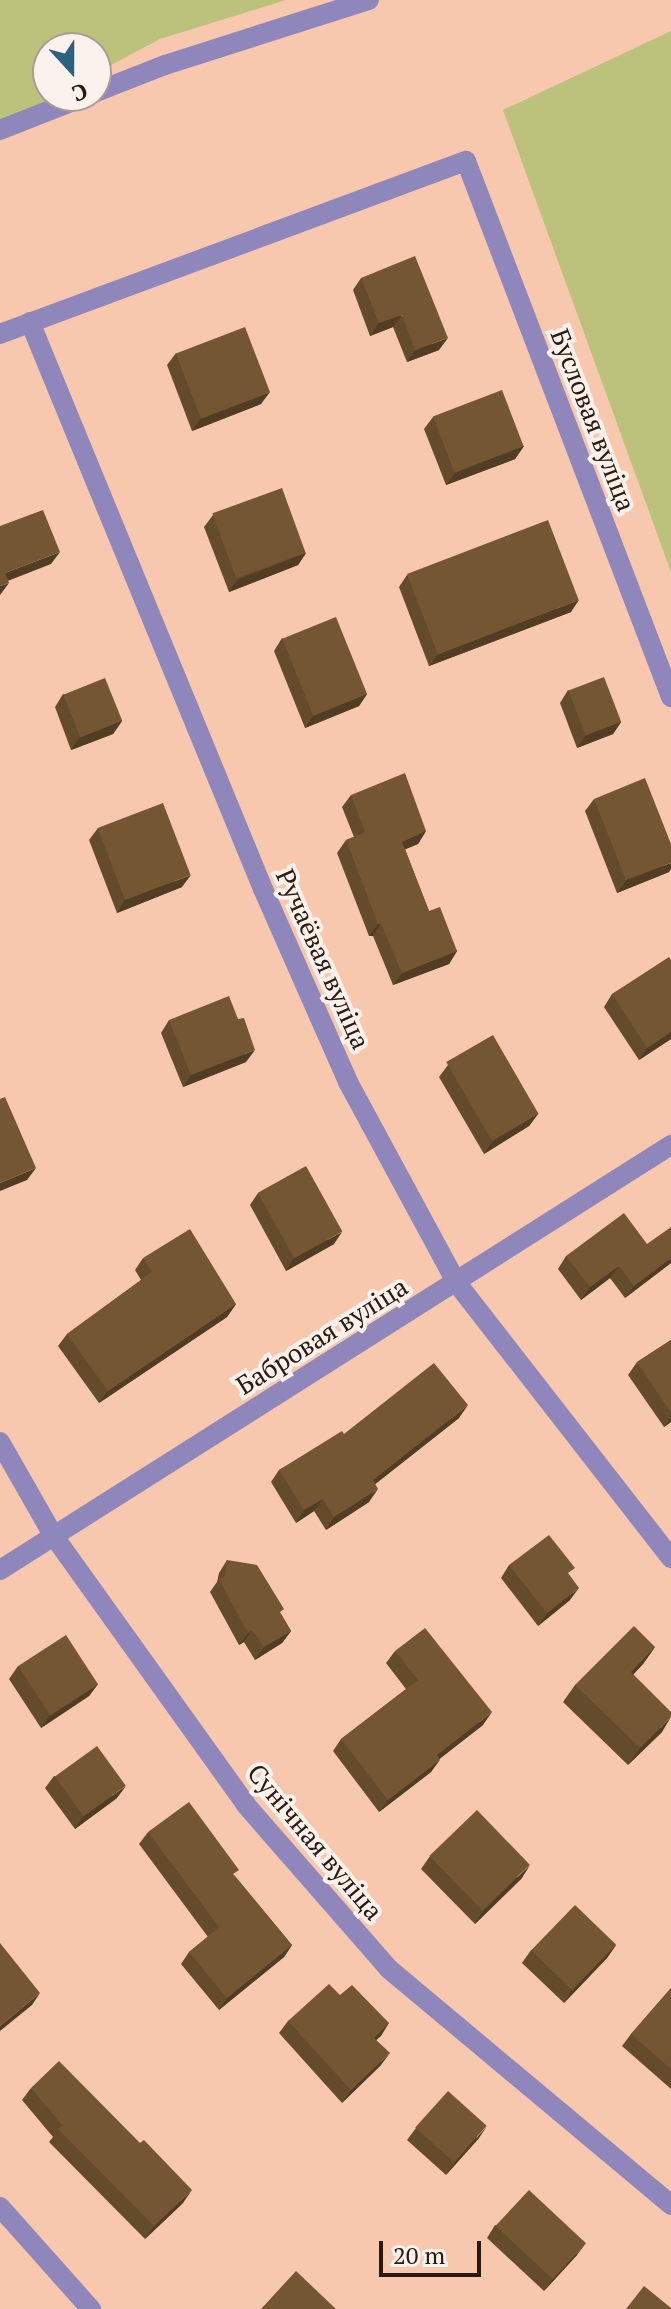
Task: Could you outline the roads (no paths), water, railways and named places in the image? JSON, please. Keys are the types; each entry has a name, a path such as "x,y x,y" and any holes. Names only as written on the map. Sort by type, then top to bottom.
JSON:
{"street":[{"path":"112,86 165,65 369,0"},
{"path":"0,130 46,112"},
{"name":"Бусловая вуліца","path":"30,322 466,161 671,697"},
{"path":"0,334 30,322"},
{"name":"Ручаёвая вуліца","path":"30,322 287,944 348,1082 456,1282 671,1558"},
{"name":"Бабровая вуліца","path":"0,1570 671,1145"},
{"name":"Сунічная вуліца","path":"0,1442 53,1535 246,1805 389,1969 671,2205"},
{"path":"0,2207 91,2309"}]}
